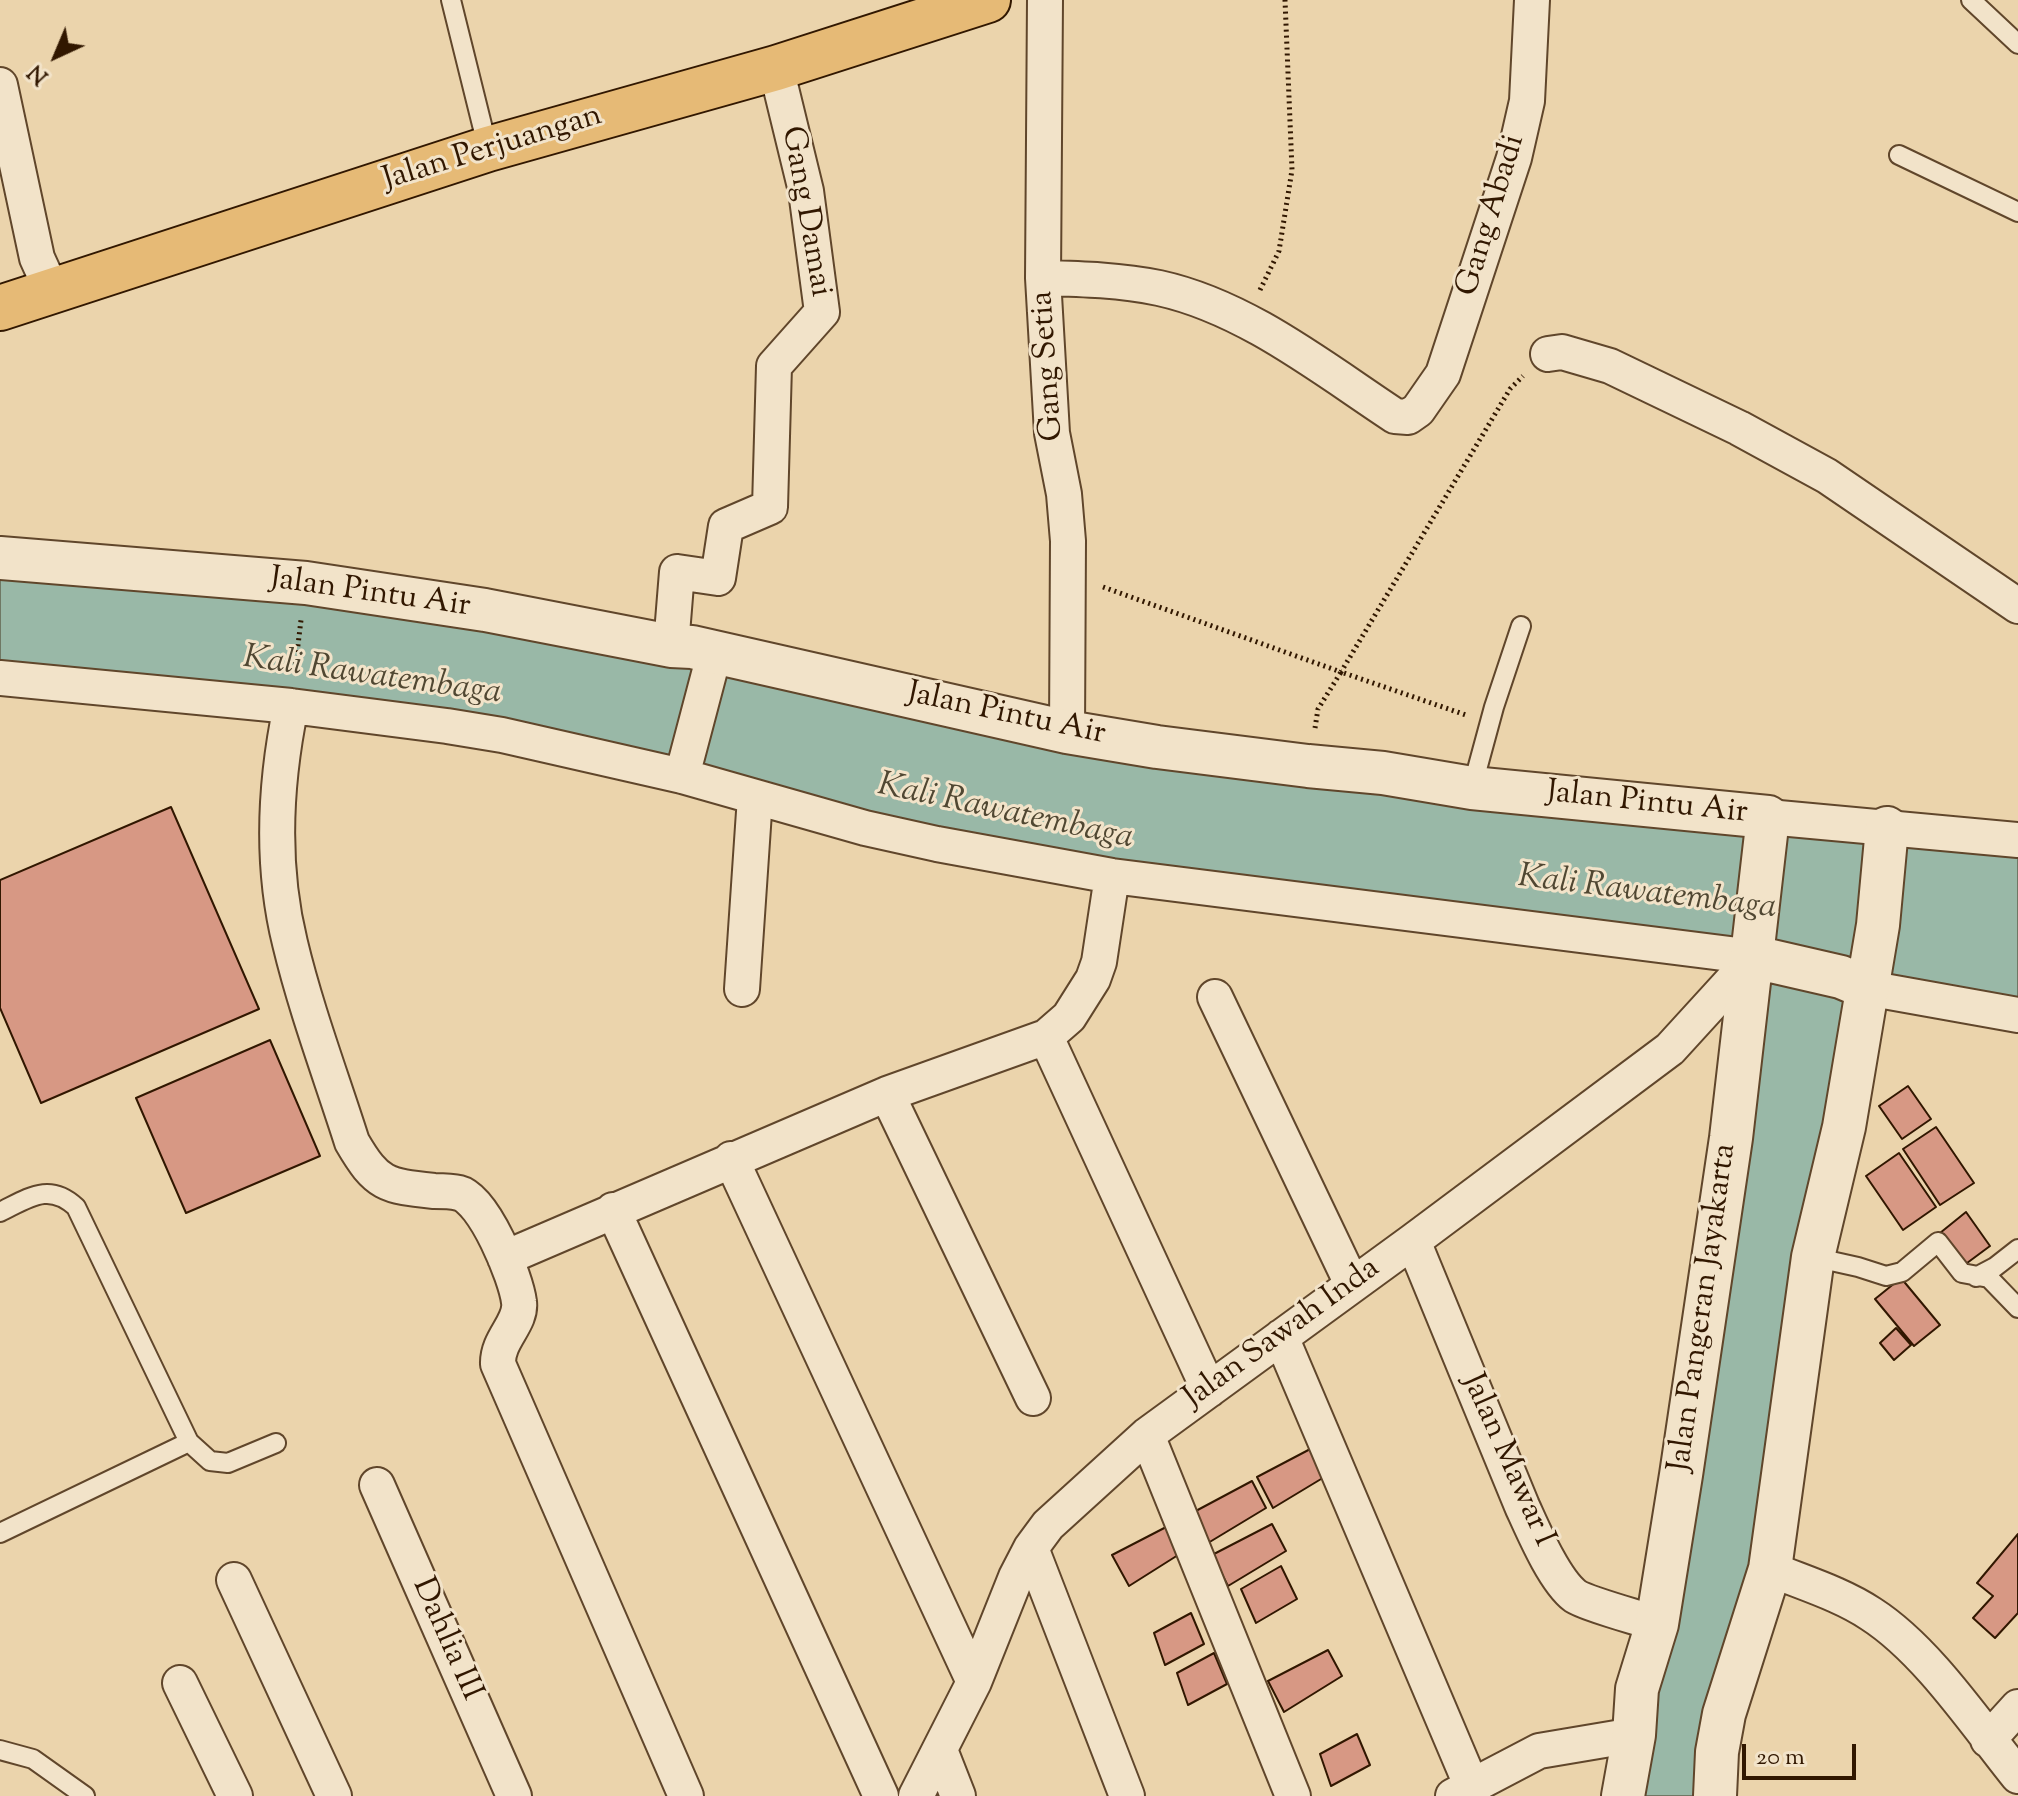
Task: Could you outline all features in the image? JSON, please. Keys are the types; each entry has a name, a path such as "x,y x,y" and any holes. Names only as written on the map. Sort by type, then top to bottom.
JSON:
{"main road":[{"name":"Jalan Perjuangan","path":"0,308 488,149 776,68 988,0"}],"street":[{"name":"Gang Setia","path":"1045,0 1043,278 1052,433 1064,494 1068,575 1067,732"},
{"name":"Gang Abadi","path":"1245,321 1395,416 1408,417 1418,410 1443,374 1514,158 1527,101 1532,0"},
{"name":"Gang Damai","path":"671,646 677,572 718,578 726,526 770,507 774,366 822,312 806,191 776,68"},
{"path":"0,85 37,258 52,291"},
{"path":"1043,278 1120,282 1161,288 1245,321"},
{"path":"1548,354 1562,352 1610,366 1739,428 1827,476 2018,606"},
{"name":"Jalan Pintu Air","path":"0,558 306,583 485,610 671,646 715,651 1067,732 1308,766 1383,773 1472,788 2018,840"},
{"path":"683,769 715,651"},
{"path":"0,678 292,694 683,769 755,797 923,841 1112,876 1754,957 1841,977 1867,988 2018,1015"},
{"path":"292,694 279,777 277,841 282,904 290,943 352,1142 363,1161 382,1182 395,1187 459,1193 470,1198 505,1258 520,1305 518,1315 500,1345 498,1364 686,1796"},
{"path":"742,989 755,797"},
{"name":"Jalan Pangeran Jayakarta","path":"1623,1796 1634,1735 1637,1689 1657,1624 1731,1138 1768,817"},
{"path":"1715,1796 1717,1752 1724,1714 1770,1569 1813,1257 1844,1127 1878,925 1887,828"},
{"path":"505,1258 887,1094 1046,1037 1069,1017 1093,979 1099,962 1112,876"},
{"name":"Jalan Sawah Inda","path":"916,1796 974,1682 1016,1577 1031,1548 1048,1525 1147,1435 1670,1049 1754,957"},
{"path":"1215,997 1352,1284"},
{"path":"1046,1037 1209,1390"},
{"path":"887,1094 1033,1398"},
{"path":"731,1159 974,1682"},
{"path":"613,1210 881,1796"},
{"name":"Jalan Mawar I","path":"1413,1241 1522,1506 1555,1570 1576,1596 1657,1624"},
{"path":"1281,1337 1463,1791 1539,1751 1634,1735"},
{"path":"1147,1435 1293,1796"},
{"name":"Dahlia III","path":"377,1485 514,1796"},
{"path":"1031,1548 1127,1796"},
{"path":"1770,1569 1846,1600 1890,1627 1913,1647 2018,1776"},
{"path":"234,1580 334,1796"},
{"path":"180,1683 235,1796"},
{"path":"1988,1740 2018,1707"},
{"path":"940,1750 958,1796"}],"lane":[{"path":"451,0 488,149"},
{"path":"1971,0 2018,44"},
{"path":"1899,155 2018,212"},
{"path":"1472,788 1521,626"},
{"path":"0,1212 52,1192 64,1196 76,1207 189,1442 210,1461 228,1463 276,1443"},
{"path":"1813,1257 1886,1276 1902,1272 1938,1242 1962,1273 1989,1278 2018,1308"},
{"path":"1976,1277 2018,1249"},
{"path":"0,1533 189,1442"},
{"path":"0,1750 33,1759 85,1796"}],"path":[{"path":"1245,321 1279,251 1292,170 1285,0"},
{"path":"1308,766 1318,709 1510,389 1548,354"},
{"path":"1068,575 1490,723"},
{"path":"292,694 301,624"}],"water":[{"name":"Kali Rawatembaga","path":"0,558 306,583 1067,732 2018,840 2018,1015 1867,988 1715,1796 1623,1796 1753,958 1112,876 682,776 0,680"}],"building":[{"path":"171,807 259,1009 41,1103 0,1008 0,880"},
{"path":"270,1040 320,1156 186,1213 136,1098"},
{"path":"1908,1086 1931,1119 1902,1139 1879,1106"},
{"path":"1936,1127 1974,1183 1940,1205 1903,1149"},
{"path":"1899,1153 1936,1207 1903,1230 1866,1176"},
{"path":"1966,1212 1990,1246 1963,1266 1940,1233"},
{"path":"1901,1278 1940,1325 1914,1346 1875,1299"},
{"path":"1896,1328 1911,1345 1894,1360 1880,1343"},
{"path":"1316,1446 1331,1473 1273,1508 1257,1477"},
{"path":"1252,1481 1266,1508 1208,1543 1192,1513"},
{"path":"1172,1524 1186,1550 1129,1586 1112,1555"},
{"path":"1272,1524 1286,1551 1228,1586 1212,1555"},
{"path":"2018,1534 2018,1613 1995,1638 1973,1618 1993,1596 1977,1583"},
{"path":"1281,1566 1297,1599 1256,1623 1241,1589"},
{"path":"1191,1613 1204,1644 1165,1665 1154,1633"},
{"path":"1328,1650 1342,1676 1284,1712 1268,1681"},
{"path":"1214,1653 1227,1684 1188,1705 1177,1673"},
{"path":"1357,1734 1370,1765 1331,1786 1320,1754"}]}
